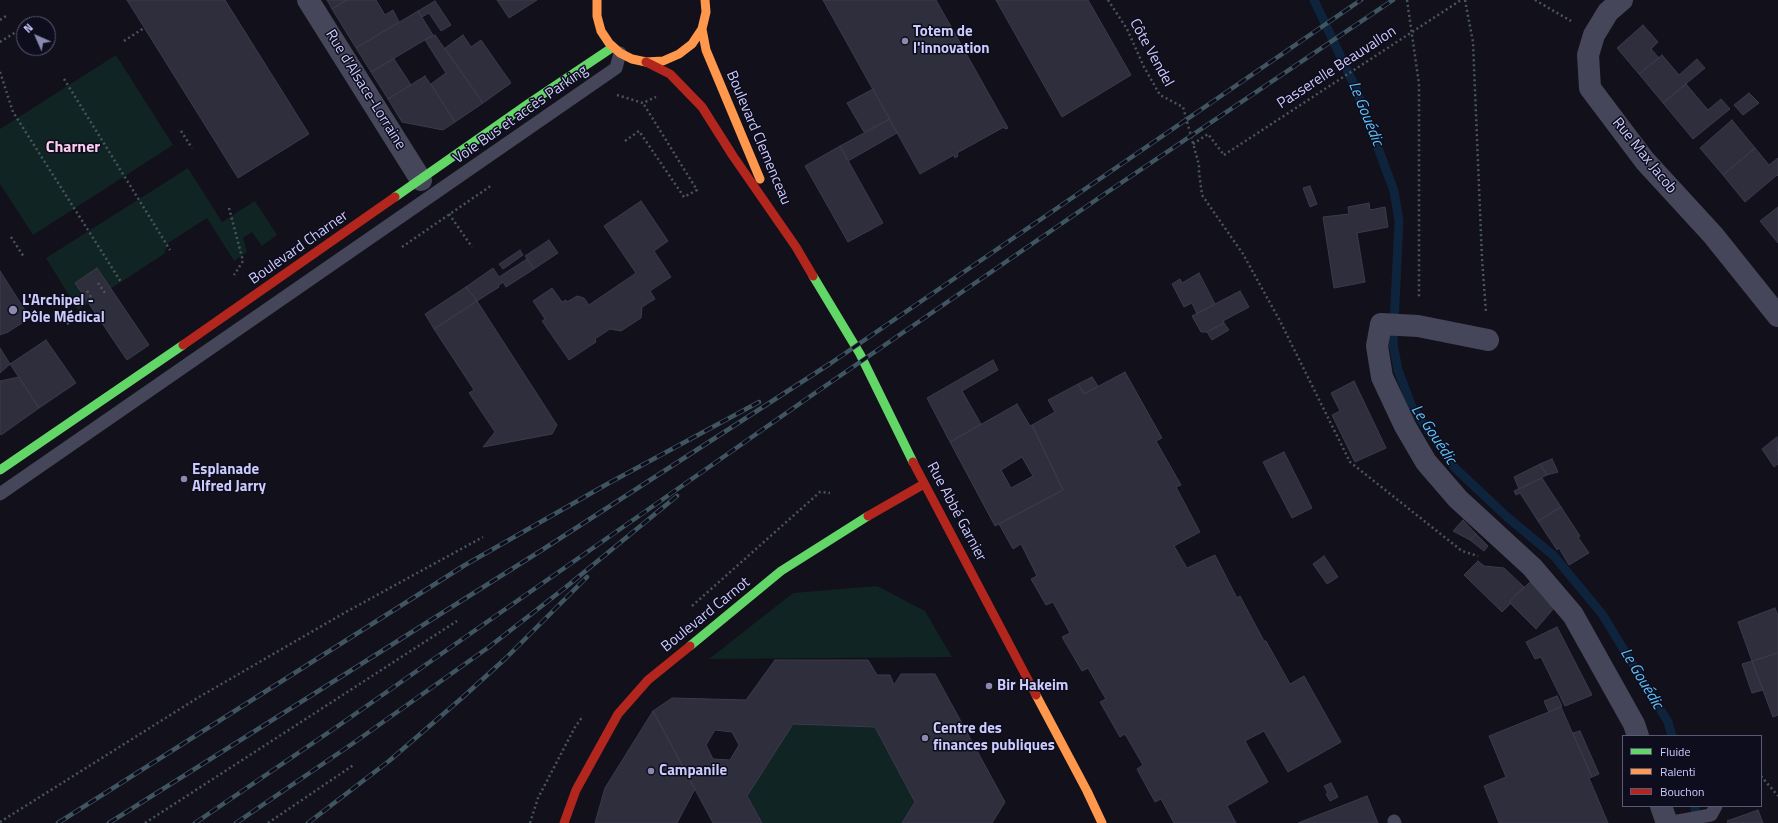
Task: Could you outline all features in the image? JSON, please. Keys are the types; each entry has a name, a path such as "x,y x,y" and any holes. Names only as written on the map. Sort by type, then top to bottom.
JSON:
{"main road":[{"path":"597,0 597,16 601,30 616,50 632,59 646,62 663,61 679,54 692,44 702,29 706,1"},
{"name":"Boulevard Clemenceau","path":"702,29 706,50 777,219"},
{"name":"Boulevard Charner","path":"0,470 241,305 426,189 528,104 616,50"},
{"name":"Boulevard Clemenceau","path":"646,62 670,74 702,107 733,156 777,219"},
{"name":"Rue Abbé Garnier","path":"777,219 860,354 924,484 1087,791 1102,823"},
{"name":"Boulevard Carnot","path":"564,823 576,790 618,714 648,680 781,571 865,516 924,484"}],"street":[{"name":"Rue d'Alsace-Lorraine","path":"308,0 426,189"},
{"name":"Rue Max Jacob","path":"1622,0 1608,12 1594,35 1588,55 1590,88 1645,161 1713,235 1778,316"},
{"path":"1488,340 1417,326 1381,324 1377,346 1382,378 1408,432 1426,462 1458,499 1512,547 1573,615 1634,724 1638,735"}],"lane":[{"name":"Voie Bus et accès Parking","path":"0,494 426,189 539,120 616,68 616,50"},
{"path":"241,305 248,314 426,189"},
{"path":"1667,817 1714,810"}],"path":[{"name":"Côte Vendel","path":"1108,0 1127,29 1144,67 1160,95 1183,107 1194,144"},
{"path":"1407,0 1419,84 1420,240 1417,326"},
{"name":"Passerelle Beauvallon","path":"1194,144 1208,134 1224,155 1461,0"},
{"path":"1466,0 1473,42 1482,259 1488,340"},
{"path":"1535,0 1594,35"},
{"path":"0,20 6,16"},
{"path":"124,41 144,28"},
{"path":"0,42 16,32"},
{"path":"0,72 12,112 121,282"},
{"path":"64,79 170,250"},
{"path":"625,141 640,131 684,197 697,190 643,103"},
{"path":"181,131 192,148"},
{"path":"1194,144 1199,165 1202,195 1247,261 1280,321 1350,462 1462,551 1487,558 1512,547"},
{"path":"229,208 243,261 232,278"},
{"path":"449,214 472,247"},
{"path":"10,237 24,257"},
{"path":"98,283 105,293"},
{"path":"87,291 93,300"},
{"path":"67,324 81,315"},
{"path":"0,822 206,694 346,612 483,537"},
{"path":"145,823 457,621"},
{"path":"268,823 355,764"},
{"path":"1762,777 1778,796"}],"green space":[{"path":"116,55 173,145 33,235 0,184 0,129"},
{"path":"188,168 222,222 255,201 277,235 262,246 252,232 243,238 247,252 234,261 207,218 168,243 164,254 78,310 46,258"},
{"path":"877,586 925,611 952,657 709,659 793,593"},
{"path":"793,724 875,727 915,802 902,823 762,823 747,796"}],"building":[{"path":"127,0 225,0 309,134 238,178"},
{"path":"327,0 347,0 332,9"},
{"path":"347,0 376,0 385,15 393,10 399,22 356,48 332,9"},
{"path":"497,0 537,0 509,18"},
{"path":"823,0 936,0 1008,128 1005,129 1004,127 957,153 958,156 955,158 954,155 920,174"},
{"path":"996,0 1088,0 1131,75 1062,117"},
{"path":"435,1 451,25 441,31 429,13 422,17 418,11"},
{"path":"418,11 433,35 371,72 356,48"},
{"path":"1643,25 1658,42 1651,49 1659,58 1639,74 1617,48"},
{"path":"435,35 483,103 455,122 431,84 446,73 425,40"},
{"path":"463,35 471,47 481,40 511,83 483,103 445,48"},
{"path":"1662,55 1679,75 1697,59 1705,68 1663,103 1639,74"},
{"path":"394,59 411,85 388,99 371,72"},
{"path":"425,76 455,122 443,130 402,122 388,99"},
{"path":"1686,84 1708,110 1721,99 1730,109 1693,139 1663,103"},
{"path":"873,89 890,119 864,132 847,103"},
{"path":"1749,93 1759,103 1743,115 1734,105"},
{"path":"890,119 897,133 848,161 840,146"},
{"path":"1732,120 1755,148 1723,175 1700,148"},
{"path":"840,146 883,223 848,242 805,166"},
{"path":"1755,148 1769,165 1778,158 1778,176 1777,175 1745,202 1723,175"},
{"path":"1310,186 1317,204 1310,207 1303,188"},
{"path":"641,201 668,241 654,251 671,277 650,291 655,299 642,307 641,318 621,331 610,329 595,339 596,342 569,360 542,321 545,319 533,301 552,288 562,302 566,300 567,302 577,296 584,298 589,305 636,273 604,226"},
{"path":"1369,203 1370,210 1385,207 1388,227 1357,233 1365,282 1334,288 1323,217 1349,214 1348,207"},
{"path":"1778,207 1778,243 1760,221"},
{"path":"549,240 558,253 534,269 525,256"},
{"path":"520,250 523,255 503,269 499,264"},
{"path":"527,259 534,269 506,287 503,282 498,286 499,287 477,301 466,287 493,268 499,277"},
{"path":"97,268 149,345 127,360 75,283"},
{"name":"L'Archipel - Pôle Médical","path":"0,271 30,318 8,332 0,335"},
{"path":"1199,273 1215,304 1197,314 1192,303 1184,307 1172,284 1180,279 1182,283"},
{"path":"466,287 477,301 434,329 425,314"},
{"path":"1240,291 1249,307 1223,321 1224,323 1207,332 1201,332 1192,316"},
{"path":"477,301 557,425 552,434 483,447 495,432 469,393 474,390 434,329"},
{"path":"1224,323 1229,330 1212,340 1207,332"},
{"path":"46,340 76,383 39,408 10,364"},
{"path":"0,348 10,364 0,373"},
{"path":"993,360 998,370 962,391 981,424 950,442 927,398"},
{"path":"1125,372 1162,438 1156,441 1181,485 1176,487 1200,532 1174,546 1187,568 1215,555 1237,598 1240,596 1264,641 1266,641 1290,684 1304,676 1341,742 1288,772 1264,731 1245,741 1268,782 1227,806 1236,823 1174,823 1161,799 1155,802 1137,769 1143,765 1125,734 1120,737 1100,702 1106,699 1088,668 1082,671 1062,637 1070,633 1053,602 1046,605 1031,579 1037,576 1021,544 1013,549 999,524 1063,490 1032,425 1055,412 1048,400 1078,384 1084,394"},
{"path":"19,377 39,408 1,435 0,381"},
{"path":"1092,377 1098,386 1084,394 1078,384"},
{"path":"1354,381 1386,448 1355,462 1332,415 1340,411 1331,393"},
{"path":"1017,404 1030,426 1032,425 1063,490 995,526 950,442","holes":["1022,457 1033,476 1011,488 1001,470"]},
{"path":"1777,437 1778,464 1774,467 1762,449"},
{"path":"1284,452 1312,508 1292,518 1263,462"},
{"path":"1552,459 1558,472 1547,475 1540,464"},
{"path":"1540,464 1547,475 1519,489 1514,477"},
{"path":"1542,478 1561,507 1538,521 1520,493 1516,495 1514,491"},
{"path":"1561,507 1589,553 1569,565 1559,548 1557,550 1538,521"},
{"path":"1463,520 1476,534 1470,540 1453,531"},
{"path":"1476,534 1488,546 1484,551 1470,540"},
{"path":"1324,556 1338,577 1327,584 1313,564"},
{"path":"1478,561 1484,566 1504,568 1524,587 1509,602 1511,603 1502,612 1464,575"},
{"path":"1530,582 1555,607 1536,629 1509,602"},
{"path":"1775,608 1778,616 1778,653 1752,661 1738,622"},
{"path":"1557,627 1592,695 1565,706 1541,657 1535,659 1526,642"},
{"path":"1778,653 1778,715 1773,717 1752,661"},
{"name":"Centre des finances publiques","path":"775,660 868,660 877,675 890,675 894,685 901,674 935,674 1005,802 992,823 902,823 915,802 875,727 793,724 747,796 762,823 713,823 653,711 672,698 746,700","holes":["715,730 732,732 739,745 730,760 713,759 706,745"]},
{"path":"1752,661 1763,690 1752,693 1742,664"},
{"path":"1557,696 1562,706 1549,712 1544,701"},
{"path":"1561,707 1592,777 1589,778 1608,823 1499,823 1484,786 1506,777 1489,736"},
{"name":"Campanile","path":"653,711 695,789 677,823 595,823 605,788"},
{"path":"1580,731 1599,774 1592,777 1573,733"},
{"path":"1331,783 1338,797 1330,801 1324,786"},
{"path":"1367,796 1378,823 1298,823"},
{"path":"1758,810 1763,823 1728,823 1727,821"}],"waterway":[{"name":"Le Gouédic","path":"1314,0 1356,89 1394,191 1399,221 1393,344 1398,370 1412,407 1455,468 1506,516 1554,556 1602,614 1668,722 1672,735"},
{"name":"Le Gouédic","path":"1695,807 1696,823"}],"railway":[{"path":"109,823 542,550 831,363 1361,0"},
{"path":"195,823 338,726 815,393 1109,191 1393,0"},
{"path":"58,823 465,565 609,483 759,402"},
{"path":"236,823 352,744 489,647 566,587 677,496"},
{"path":"308,823 389,761 463,697 506,658 587,577"}],"traffic: fast":[{"path":"395,197 528,104 613,47"},
{"path":"813,276 860,354 913,462"},
{"path":"0,470 183,345"},
{"path":"690,646 781,571 868,516"}],"traffic: slow":[{"path":"597,0 597,16 601,31 609,43 620,53 632,59 646,62 663,61 679,54 692,44 702,29 706,12 705,0"},
{"path":"702,29 706,50 760,179"},
{"path":"1036,695 1087,791 1102,823"}],"traffic: jam":[{"path":"646,62 670,74 702,107 733,156 796,247 813,276"},
{"path":"183,345 395,197"},
{"path":"913,462 1036,695"},
{"path":"868,516 924,484"},
{"path":"564,823 576,790 618,714 648,680 690,646"}],"place":[{"name":"Totem de l'innovation","path":"905,41"},
{"name":"L'Archipel - Pôle Médical","path":"13,310"},
{"name":"Esplanade Alfred Jarry","path":"184,479"},
{"name":"Bir Hakeim","path":"989,686"},
{"name":"Centre des finances publiques","path":"925,738"},
{"name":"Campanile","path":"651,771"}],"district":[{"name":"Charner","path":"73,148"}]}
